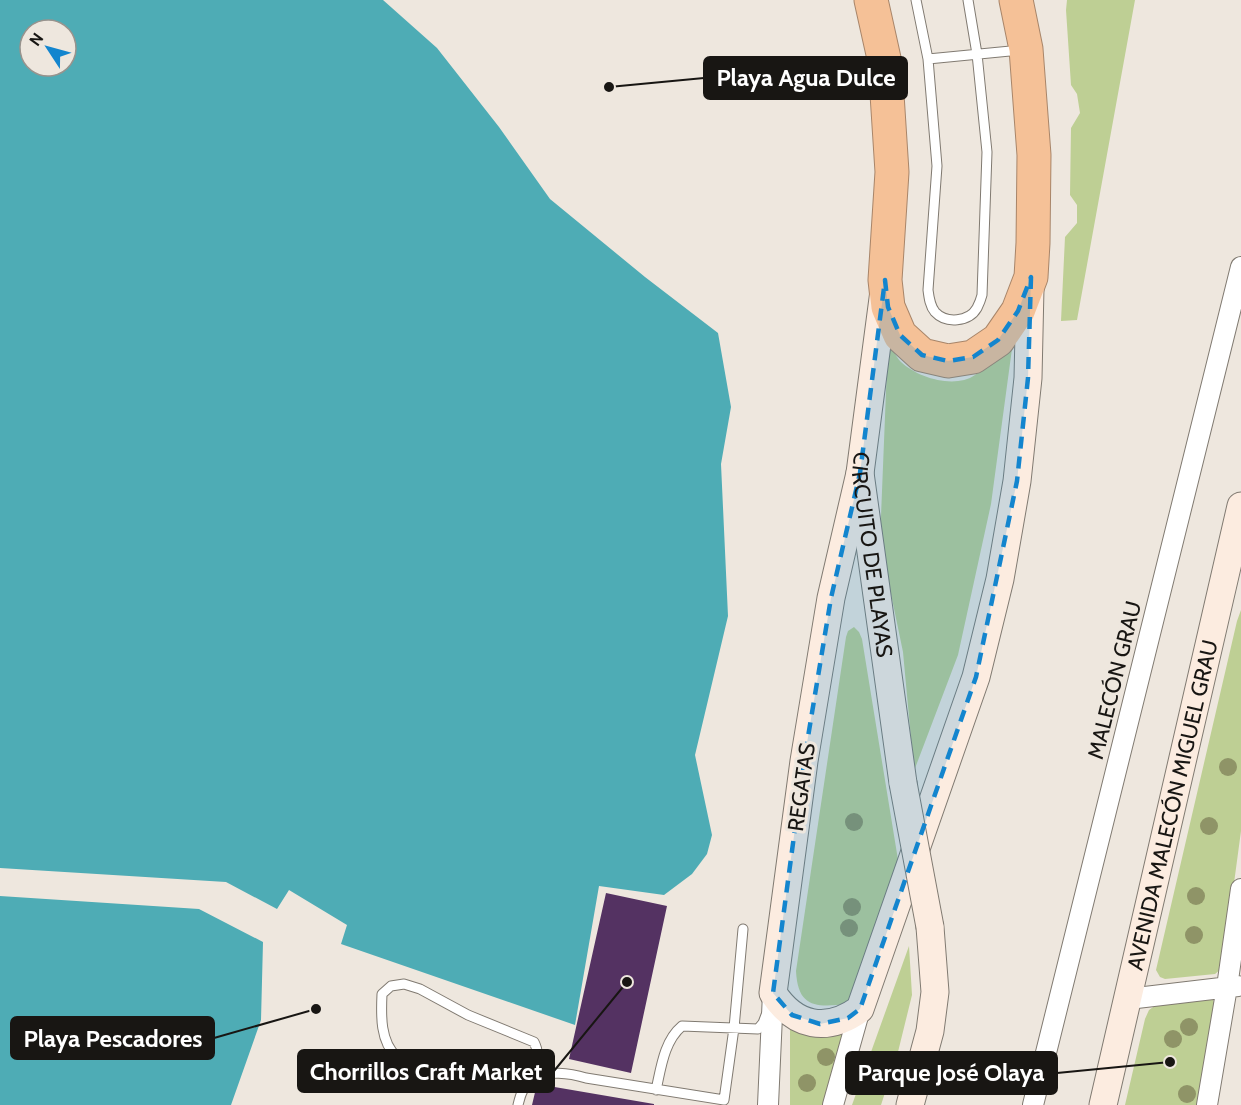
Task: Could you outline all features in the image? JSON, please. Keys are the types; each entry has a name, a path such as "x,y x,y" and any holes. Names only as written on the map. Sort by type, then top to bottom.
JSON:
{"highway":[{"name":"CIRCUITO DE PLAYAS","path":"871,0 885,63 892,172 885,280"},
{"path":"885,280 888,307 900,335 922,355 948,362 974,357 998,340 1018,311 1031,277 1034,155 1026,49 1016,0"}],"main road":[{"path":"773,993 792,1015 805,1022 834,1023 848,1018 860,1009 976,677 1000,579 1017,481 1028,378 1031,277"},
{"name":"CIRCUITO DE PLAYAS","path":"885,280 860,473 903,783 930,927 934,1002 930,1031 910,1105"},
{"name":"REGATAS","path":"773,993 804,761 827,622 860,473"},
{"name":"AVENIDA MALECÓN MIGUEL GRAU","path":"1103,1105 1232,578 1241,506"}],"street":[{"name":"MALECÓN GRAU","path":"1033,1105 1241,267"},
{"path":"1207,1105 1234,987 1241,889"},
{"path":"1128,999 1234,987"},
{"name":"REGATAS","path":"768,1105 773,993"},
{"path":"833,1105 860,1009"}],"lane":[{"path":"916,0 927,59 937,166 929,302 936,314 949,320 963,320 976,310 982,295 987,152 977,54 968,0"},
{"path":"927,59 1026,49"},
{"path":"518,1105 524,1088 531,1079 538,1060 538,1049 534,1042 468,1015 412,986 404,984 391,986 382,994 382,1029 390,1050 397,1057 506,1080 531,1079 551,1074 571,1074 724,1101 744,929"},
{"path":"656,1090 670,1041 674,1033 682,1026 758,1029 763,1023 773,993"}],"highlighted area":[{"path":"1031,277 1028,378 1017,481 976,677 860,1009 848,1018 820,1024 792,1015 773,993 804,761 831,598 860,473 885,280 888,307 900,335 922,355 948,361 973,357 998,340 1018,311"}],"green space":[{"path":"1067,0 1135,0 1077,320 1061,321 1065,237 1077,223 1077,205 1070,195 1071,128 1080,113 1077,94 1071,85"},
{"path":"1014,334 991,504 958,655 914,771 903,652 880,541 888,342 901,362 908,368 937,380 957,381 975,375 987,366"},
{"path":"1241,610 1241,831 1223,965 1215,974 1165,979 1160,977 1156,970"},
{"path":"854,627 862,639 899,866 848,1004 818,1005 805,999 801,993 796,971 846,637 848,631"},
{"path":"909,946 912,995 897,1056 881,1105 852,1105"},
{"path":"1212,998 1215,1004 1197,1105 1125,1105 1149,1010 1156,1005"},
{"path":"792,1028 845,1032 826,1105 790,1105 790,1030"}],"water":[{"path":"0,0 383,0 437,48 499,127 550,199 718,333 731,407 721,464 728,616 695,755 712,835 707,854 692,874 664,895 599,886 575,1025 341,944 347,925 289,890 277,909 226,882 0,868"},
{"path":"0,896 199,909 263,942 261,1020 231,1105 0,1105"}],"building":[{"path":"606,893 667,906 631,1073 569,1059"},
{"path":"537,1084 654,1104 654,1105 532,1105"}],"place":[{"name":"Playa Agua Dulce","path":"609,87"},
{"name":"Chorrillos Craft Market","path":"627,982"},
{"name":"Playa Pescadores","path":"316,1009"},
{"name":"Parque José Olaya","path":"1170,1062"}]}
